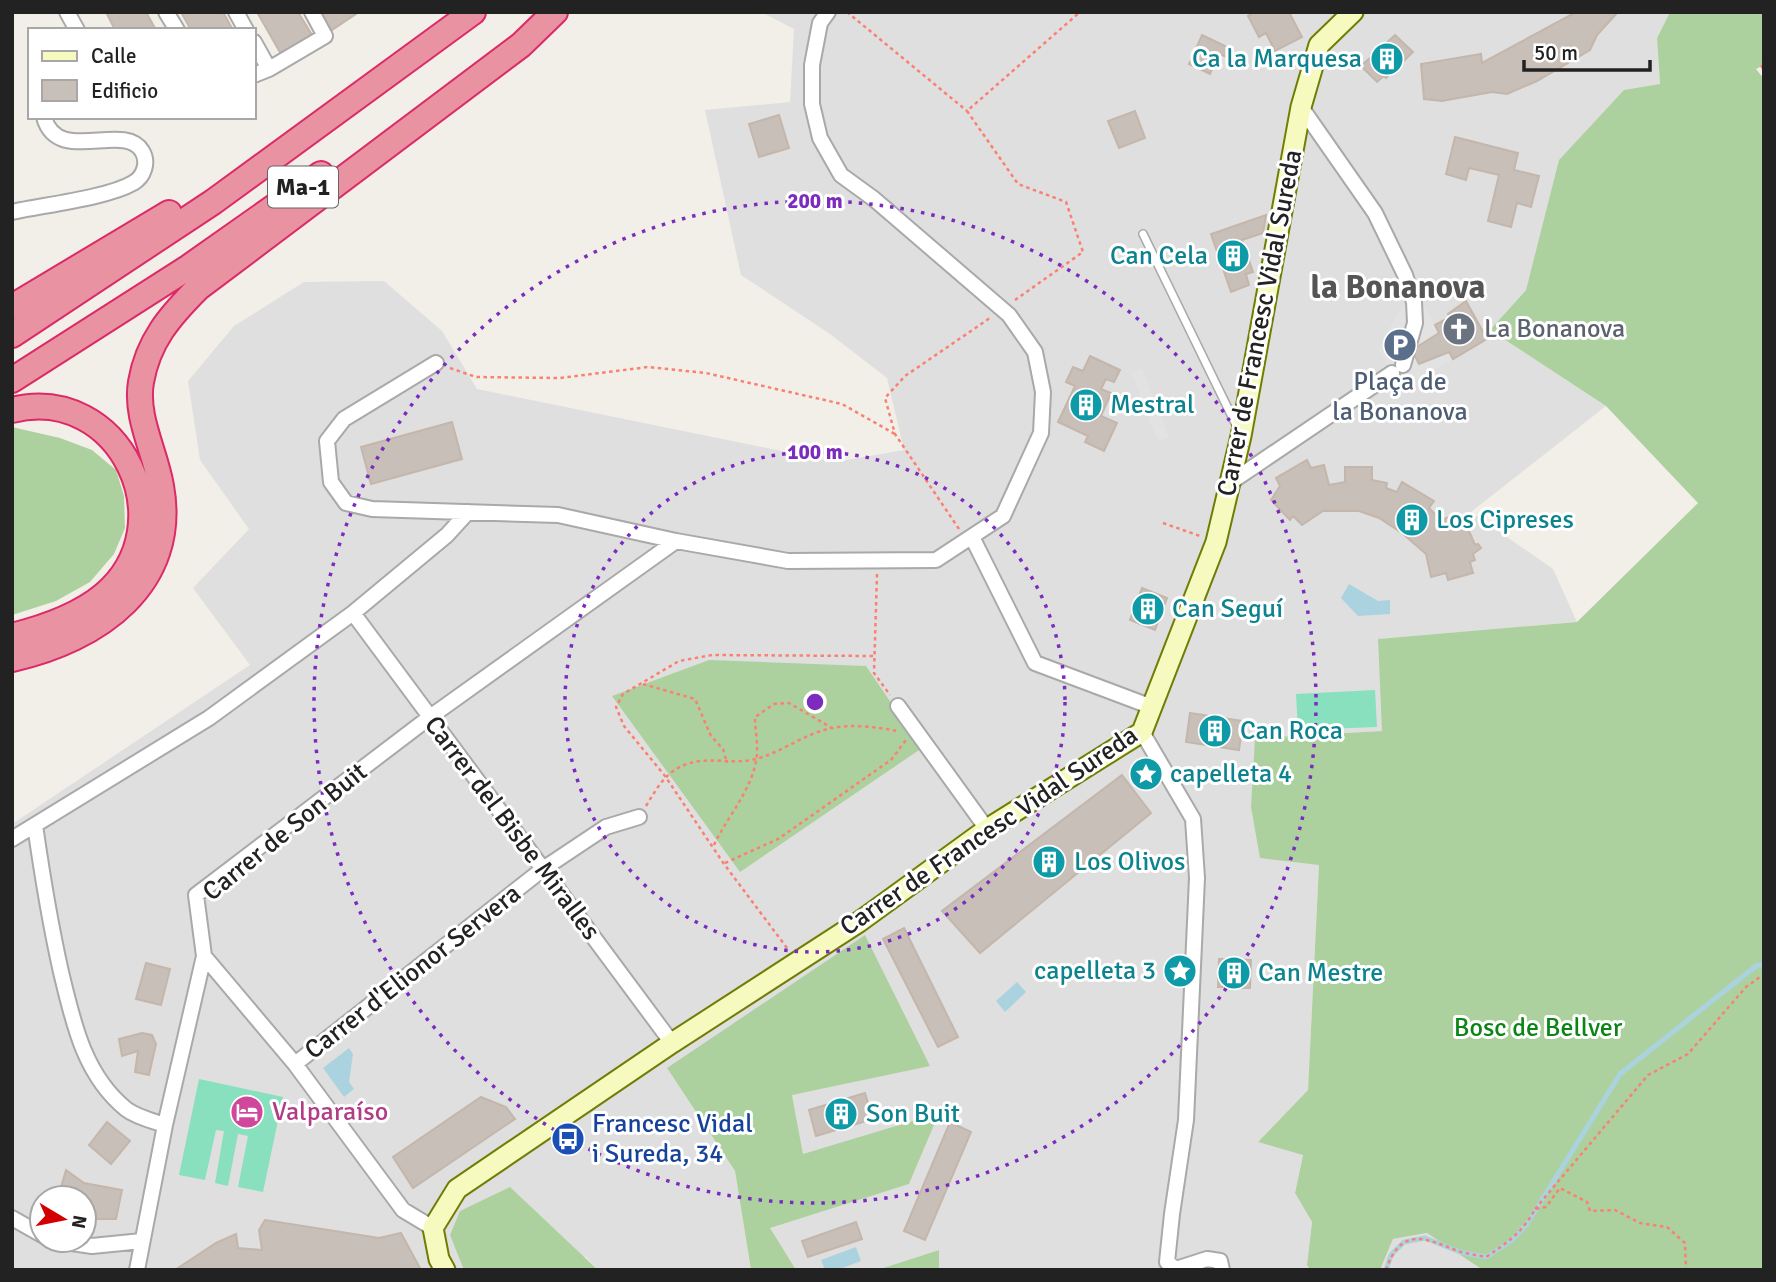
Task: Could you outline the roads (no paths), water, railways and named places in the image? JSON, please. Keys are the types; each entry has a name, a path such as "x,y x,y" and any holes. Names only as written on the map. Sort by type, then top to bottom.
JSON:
{"highway":[{"name":"Ma-1","path":"12,335 175,228 473,12"},
{"name":"Ma-1","path":"12,380 235,236 542,12"},
{"path":"12,659 59,645 101,624 129,600 151,569 161,538 163,504 159,475 143,420 141,382 152,344 172,314 198,288 521,44 555,12"},
{"path":"12,307 120,244 228,175 286,149"},
{"path":"12,410 36,407 59,409 82,416 105,432 124,453 131,466 137,482 141,513 140,530 126,570 105,594 58,621 12,636"}],"street":[{"path":"66,12 76,28"},
{"path":"166,12 176,28"},
{"path":"236,12 245,28"},
{"path":"256,74 325,36 312,12"},
{"path":"436,363 344,419 327,441 331,481 346,503 372,509 558,515 676,541 788,561 936,560 1003,516 1041,433 1042,392 1035,352 1009,315 874,199 841,175 820,138 812,104 812,65 820,23 828,12"},
{"name":"Carrer de Francesc Vidal Sureda","path":"433,1228 457,1189 671,1043 859,922 987,829 1142,732 1216,542 1241,436 1301,107 1320,45 1353,12"},
{"path":"256,46 269,69"},
{"path":"1231,482 1397,369 1415,323 1415,302 1375,213 1301,107"},
{"path":"12,212 111,192 134,183 144,172 145,157 137,145 124,141 65,140 51,130 45,119"},
{"path":"12,839 209,718 353,613 447,535 468,512"},
{"path":"969,538 1035,663 1152,707"},
{"name":"Carrer de Son Buit","path":"137,1270 165,1125 204,956 196,895 430,718 676,541"},
{"name":"Carrer del Bisbe Miralles","path":"353,613 671,1043"},
{"path":"898,706 915,736 987,829"},
{"path":"1142,732 1193,819 1197,878 1186,1120 1167,1262 1176,1269 1207,1259 1220,1261 1222,1270"},
{"name":"Carrer d'Elionor Servera","path":"295,1064 543,869 606,827 639,817"},
{"path":"35,825 47,912 75,1028 85,1055 102,1085 128,1111 165,1125"},
{"path":"204,956 295,1064 403,1210 433,1228 439,1259 445,1270"},
{"path":"12,1218 28,1227"},
{"path":"98,1245 142,1241"}],"lane":[{"path":"1143,234 1241,436"}],"water":[{"path":"1349,584 1378,601 1390,600 1390,614 1358,616 1341,598"},
{"path":"1017,982 1026,992 1005,1012 996,1001"},
{"path":"349,1048 353,1054 349,1082 354,1089 344,1097 323,1068"},
{"path":"856,1247 861,1261 837,1270 825,1270 821,1260"}],"waterway":[{"path":"1386,1270 1391,1255 1404,1242 1425,1238 1460,1252 1486,1257 1511,1241 1527,1224 1620,1074 1756,966 1764,964"}],"place":[{"name":"Ca la Marquesa","path":"1387,59"},
{"name":"Can Cela","path":"1233,256"},
{"name":"La Bonanova","path":"1459,329"},
{"name":"Plaça de la Bonanova","path":"1400,345"},
{"name":"Mestral","path":"1086,405"},
{"name":"Los Cipreses","path":"1412,520"},
{"name":"Can Seguí","path":"1148,609"},
{"name":"Can Roca","path":"1215,731"},
{"name":"capelleta 4","path":"1146,774"},
{"name":"Los Olivos","path":"1049,862"},
{"name":"capelleta 3","path":"1180,971"},
{"name":"Can Mestre","path":"1234,973"},
{"name":"Valparaíso","path":"247,1112"},
{"name":"Son Buit","path":"841,1114"},
{"name":"Francesc Vidal i Sureda, 34","path":"568,1139"}],"district":[{"name":"la Bonanova","path":"1398,287"}],"park label":[{"name":"Bosc de Bellver","path":"1538,1028"}]}
